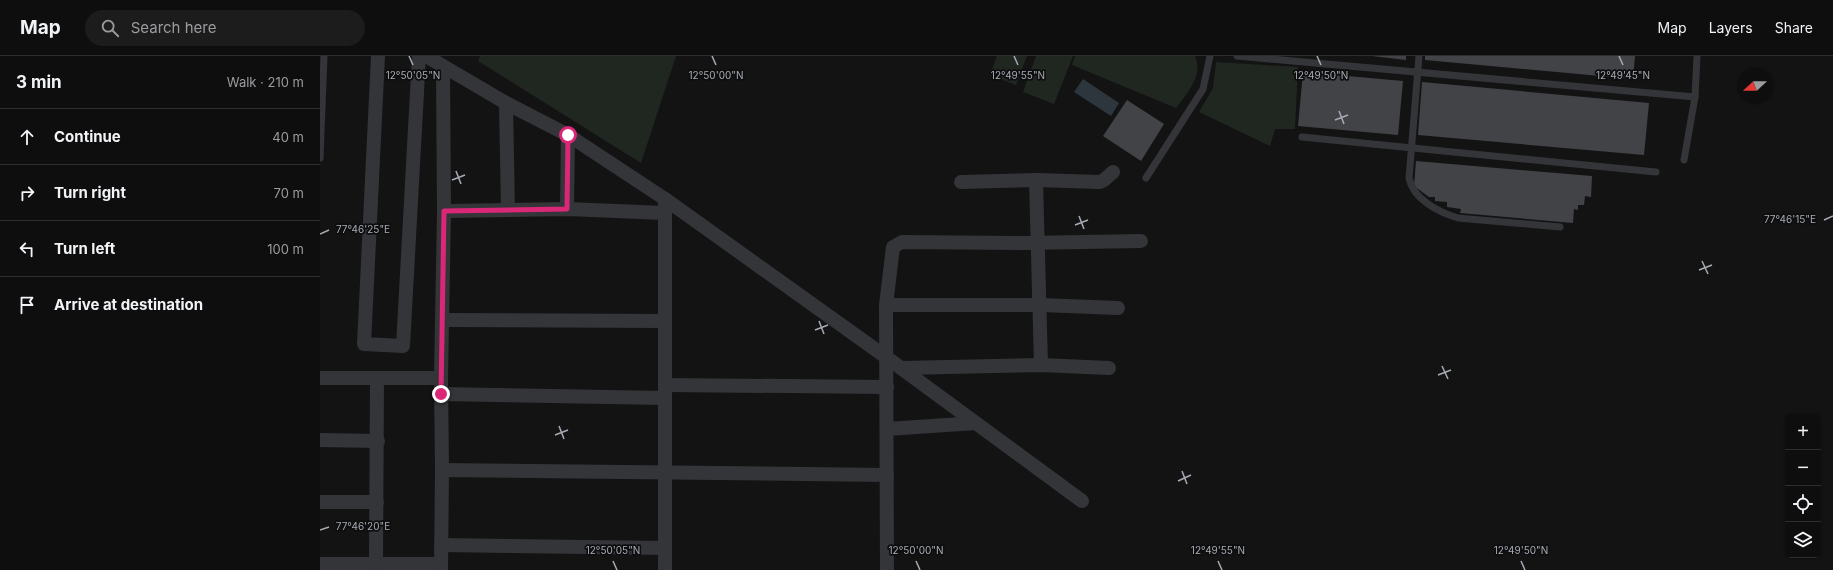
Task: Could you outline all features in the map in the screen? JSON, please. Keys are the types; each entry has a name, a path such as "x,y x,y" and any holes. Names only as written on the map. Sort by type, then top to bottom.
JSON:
{"street":[{"path":"378,56 364,344 403,346 419,56"},
{"path":"426,56 506,103 568,135 665,206 886,356 1082,501"},
{"path":"320,564 376,564 441,567 441,378 444,211 443,67"},
{"path":"506,103 508,210"},
{"path":"567,209 568,135"},
{"path":"962,182 1036,180 1100,182 1113,172"},
{"path":"1036,180 1041,305 1041,365"},
{"path":"444,211 665,206"},
{"path":"665,206 665,570"},
{"path":"887,570 886,305 893,247 898,244 1141,241"},
{"path":"886,305 1041,305 1118,308"},
{"path":"443,320 664,321"},
{"path":"901,368 1041,365 1109,368"},
{"path":"320,378 441,378"},
{"path":"376,564 378,441 377,378"},
{"path":"441,394 887,387"},
{"path":"887,429 976,424"},
{"path":"320,440 378,441"},
{"path":"442,470 887,474"},
{"path":"320,502 377,502"},
{"path":"441,546 665,548"}],"lane":[{"path":"320,158 324,56"},
{"path":"1146,178 1203,88 1210,56"},
{"path":"1237,56 1695,97"},
{"path":"1419,56 1409,178 1413,190 1418,197 1443,213 1458,218 1560,227"},
{"path":"1684,160 1695,97 1697,56"},
{"path":"1302,137 1656,172"}],"shaded area":[{"path":"480,56 676,56 641,163 478,61"},
{"path":"997,56 1027,56 1016,85 990,75"},
{"path":"1036,56 1073,56 1054,104 1023,92"},
{"path":"1075,56 1195,56 1197,63 1196,77 1193,84 1176,108 1072,65"},
{"path":"1216,62 1298,67 1295,129 1275,129 1270,146 1199,112 1213,88"},
{"path":"1083,79 1119,103 1111,116 1074,92"}],"building":[{"path":"1372,56 1406,56 1406,60"},
{"path":"1425,56 1635,56 1633,79 1425,60"},
{"path":"1303,72 1403,81 1398,135 1298,126"},
{"path":"1422,82 1649,103 1644,155 1418,135"},
{"path":"1127,100 1164,124 1141,161 1103,136"},
{"path":"1416,161 1592,176 1591,197 1585,196 1584,205 1578,205 1578,210 1574,209 1573,223 1460,213 1461,209 1447,207 1447,202 1435,201 1435,197 1429,197 1414,186"}],"route":[{"path":"441,394 444,211 567,209 568,135"}]}
